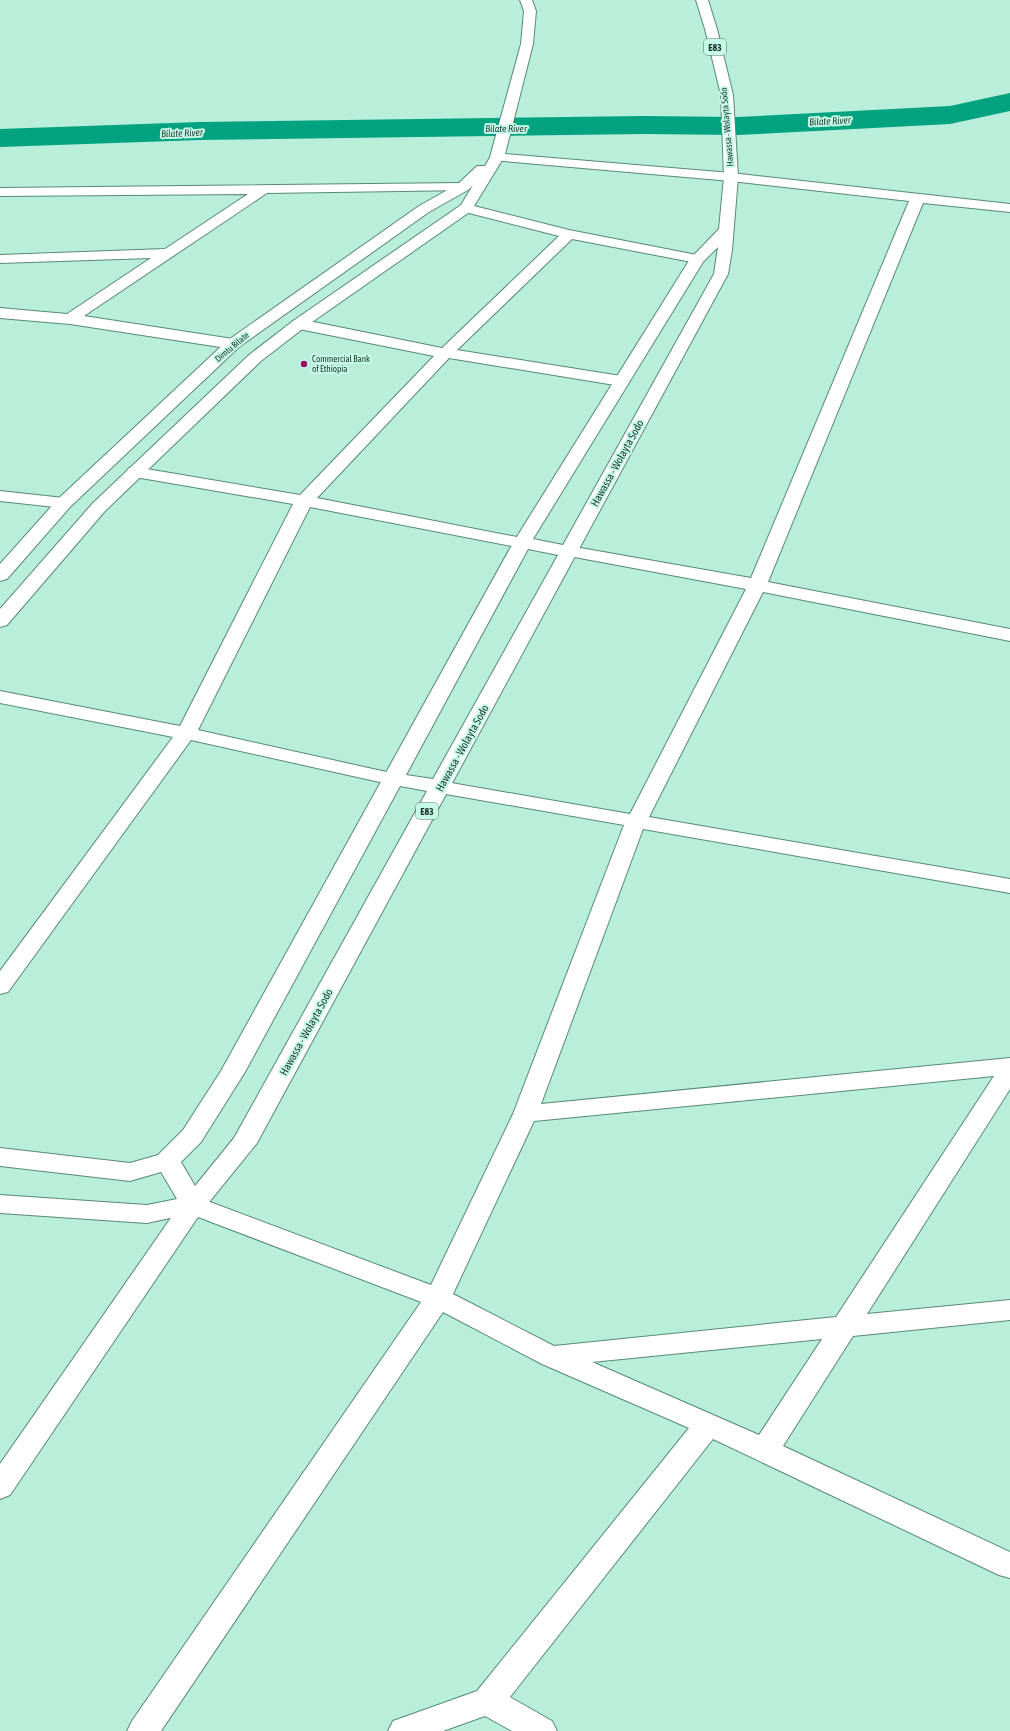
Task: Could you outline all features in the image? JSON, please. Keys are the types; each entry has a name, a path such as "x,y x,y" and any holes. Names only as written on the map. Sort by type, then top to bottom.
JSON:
{"street":[{"path":"0,621 99,507 255,358 299,324 466,208 496,156 503,134 511,98 527,44 530,11 526,0"},
{"name":"Hawassa - Wolayta Sodo","path":"0,1157 130,1172 167,1161 192,1136 233,1072 522,543 721,274 731,177 727,95 711,29 702,0"},
{"path":"496,156 731,177 1010,208"},
{"name":"Dimtu Bilate","path":"0,575 64,503 233,344 424,209 463,187 496,156"},
{"path":"0,192 463,187"},
{"path":"70,319 264,189"},
{"path":"143,1731 438,1298 525,1114 637,821 756,585 918,197"},
{"path":"466,208 570,234 697,260"},
{"name":"Hawassa - Wolayta Sodo","path":"0,1487 193,1205 244,1144 569,551 640,384 697,260 725,232"},
{"path":"0,987 186,733 304,501 445,353 570,234"},
{"path":"0,259 169,253"},
{"path":"0,313 70,319 233,344"},
{"path":"299,324 445,353 640,384"},
{"path":"136,472 304,501 522,543 756,585 1010,635"},
{"path":"0,496 64,503"},
{"path":"0,697 186,733 393,779 1010,886"},
{"path":"525,1114 1010,1066"},
{"path":"765,1450 1010,1070"},
{"path":"167,1161 193,1205"},
{"path":"0,1204 146,1214 193,1205 438,1298 552,1356 997,1552 1010,1566"},
{"path":"552,1356 1010,1310"},
{"path":"404,1731 488,1701 708,1424"},
{"path":"488,1701 541,1731"}],"waterway":[{"name":"Bilate River","path":"0,138 200,131 644,125 738,126 950,115 1010,102"}],"place":[{"name":"Commercial Bank of Ethiopia","path":"304,364"}]}
